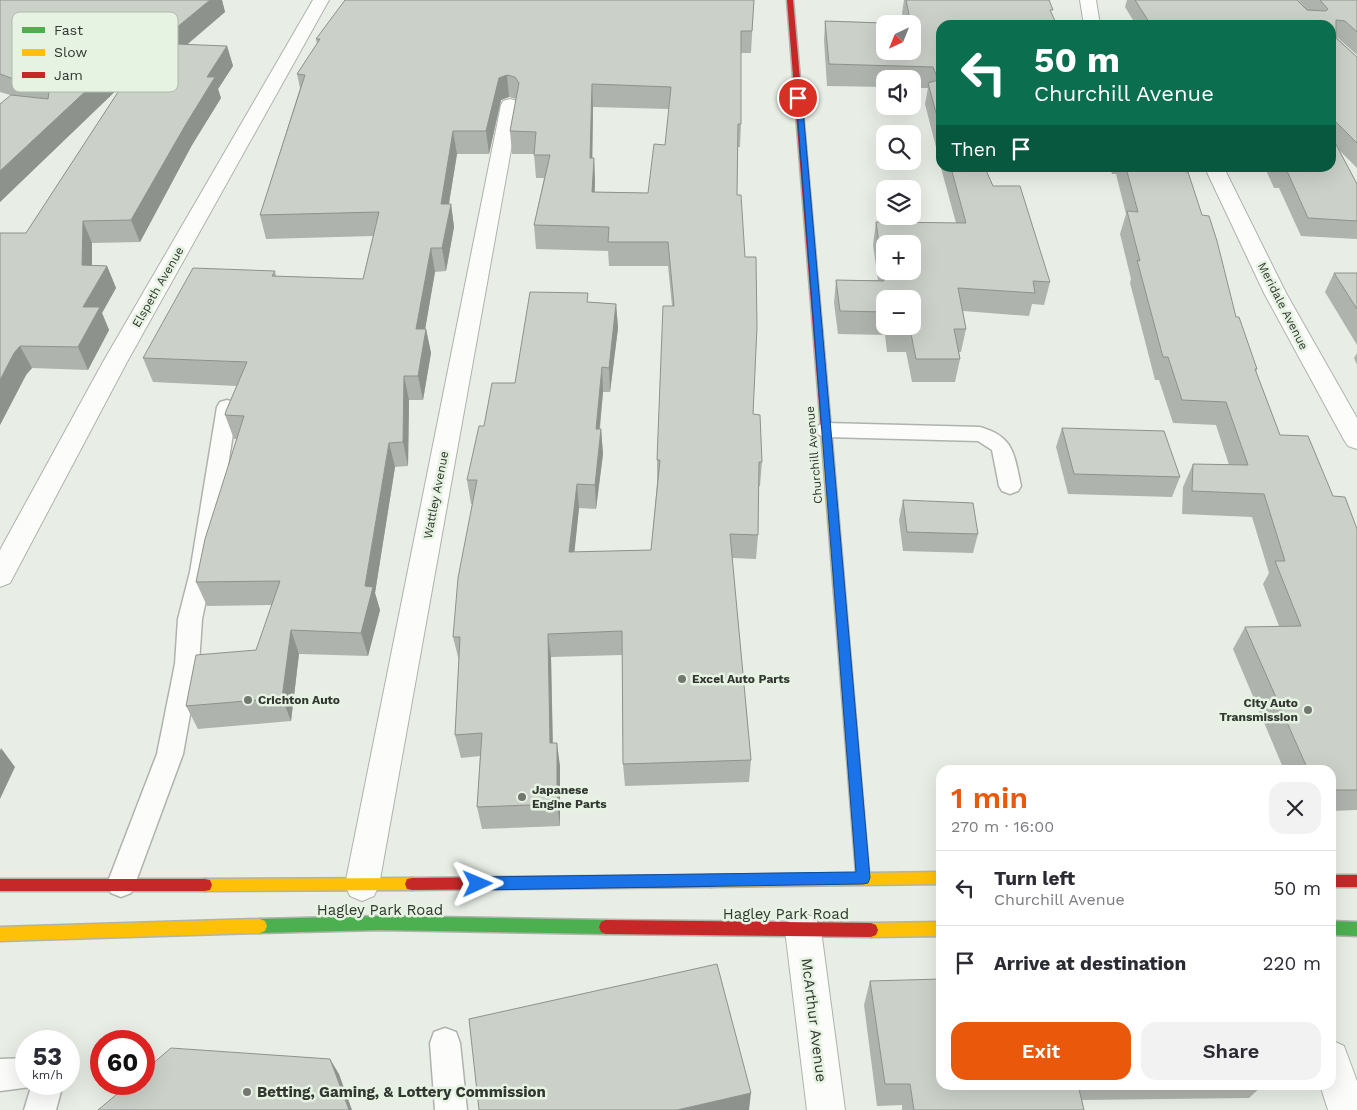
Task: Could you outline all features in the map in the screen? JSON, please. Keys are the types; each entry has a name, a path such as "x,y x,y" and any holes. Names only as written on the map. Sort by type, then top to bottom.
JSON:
{"street":[{"name":"Elspeth Avenue","path":"0,576 115,362 320,0"},
{"name":"Churchill Avenue","path":"790,0 863,878"},
{"path":"1088,0 1091,20"},
{"name":"Wattley Avenue","path":"362,885 510,105"},
{"name":"Meridale Avenue","path":"1216,172 1275,293 1357,440"},
{"name":"Hagley Park Road","path":"0,885 362,885 936,878"},
{"path":"1336,881 1357,881"},
{"name":"Hagley Park Road","path":"0,934 380,923 803,930 936,929"},
{"path":"1336,928 1357,929"},
{"name":"McArthur Avenue","path":"803,930 826,1110"},
{"path":"1336,1075 1347,1110"}],"lane":[{"path":"121,884 170,754 187,664 190,619 201,572 227,407"},
{"path":"826,430 980,434 992,438 1001,444 1010,486"},
{"path":"445,1043 451,1110"},
{"path":"0,1075 15,1074"},
{"path":"40,1110 44,1095"}],"building":[{"path":"0,0 210,0 178,26 178,12 12,12 12,78 0,74"},
{"path":"345,0 754,0 752,31 741,31 741,124 738,124 737,195 741,195 745,257 756,257 757,327 753,414 760,415 762,462 759,462 758,535 730,534 751,760 623,764 622,631 548,634 550,743 557,743 557,804 477,807 482,733 455,735 460,637 453,637 458,578 477,480 467,480 479,426 484,426 492,383 515,383 530,292 588,293 587,302 616,304 609,368 602,367 596,429 601,429 595,485 577,484 569,552 651,550 660,460 657,460 663,306 674,306 668,242 608,242 609,227 534,225 550,155 534,155 536,132 510,131 519,83 515,77 507,75 499,78 486,131 453,131 441,204 451,204 442,248 431,248 416,329 426,329 418,376 404,376 403,442 389,443 365,586 373,587 361,633 291,630 282,698 186,706 196,655 256,650 280,581 196,582 205,539 244,416 225,415 247,362 143,358 193,268 275,271 272,276 363,279 379,212 260,215 305,75 297,74 320,39 316,39","holes":["592,84 671,87 665,145 654,144 648,193 592,192 594,158 590,158"]},
{"path":"906,0 1049,0 1053,10 1050,10 1055,20 936,20 936,75 933,67 829,64 825,21 876,23 876,60 921,60 921,15 909,15"},
{"path":"1135,0 1297,0 1307,10 1326,11 1328,9 1320,0 1357,0 1357,32 1345,21 1336,20 1148,20"},
{"path":"1336,38 1357,57 1357,143 1336,122"},
{"path":"178,44 227,46 207,77 215,77 131,220 83,221 82,265 107,266 83,307 100,307 78,347 20,346 14,353 0,380 0,233 26,233 118,92 178,92"},
{"path":"936,81 936,113 928,83"},
{"path":"49,92 85,92 0,171 0,104 11,95 48,99"},
{"path":"1336,144 1357,184 1357,221 1308,218 1287,172 1336,172"},
{"path":"952,172 987,172 993,186 1020,186 1050,282 1033,281 1035,293 958,288 966,329 954,329 960,359 916,359 911,335 921,335 921,290 876,290 876,312 840,311 836,280 921,280 921,235 878,235 876,225 921,225 921,222 966,223"},
{"path":"1127,172 1188,172 1202,215 1209,216 1236,317 1239,317 1257,369 1255,369 1280,435 1308,436 1333,496 1345,497 1357,529 1357,790 1336,790 1336,765 1306,765 1245,627 1301,626 1275,561 1285,561 1264,494 1192,491 1193,464 1248,465 1226,402 1182,400 1168,357 1163,357 1137,260 1140,261 1127,211 1138,212"},
{"path":"1334,273 1357,273 1357,309"},
{"path":"1062,428 1164,431 1180,477 1074,474"},
{"path":"903,500 973,503 978,534 907,532"},
{"path":"717,964 751,1093 677,1110 479,1110 469,1019"},
{"path":"936,979 936,1090 1079,1090 1084,1110 914,1110 910,1084 885,1084 870,981"},
{"name":"Betting, Gaming, & Lottery Commission","path":"171,1048 330,1059 349,1110 98,1110 116,1095 155,1095 155,1062"}],"traffic: fast":[{"path":"260,926 380,923 606,927"},
{"path":"1336,928 1357,929"}],"traffic: slow":[{"path":"826,429 863,878"},
{"path":"711,881 936,878"},
{"path":"205,885 412,884"},
{"path":"0,934 260,926"},
{"path":"871,930 936,929"}],"traffic: jam":[{"path":"790,0 826,429"},
{"path":"412,884 711,881"},
{"path":"1336,881 1357,881"},
{"path":"0,885 205,885"},
{"path":"606,927 871,930"}],"place":[{"name":"Excel Auto Parts","path":"682,679"},
{"name":"Crichton Auto","path":"248,700"},
{"name":"City Auto Transmission","path":"1308,710"},
{"name":"Japanese Engine Parts","path":"522,797"},
{"name":"Betting, Gaming, & Lottery Commission","path":"247,1092"}],"route":[{"path":"478,884 863,878 798,98"}]}
